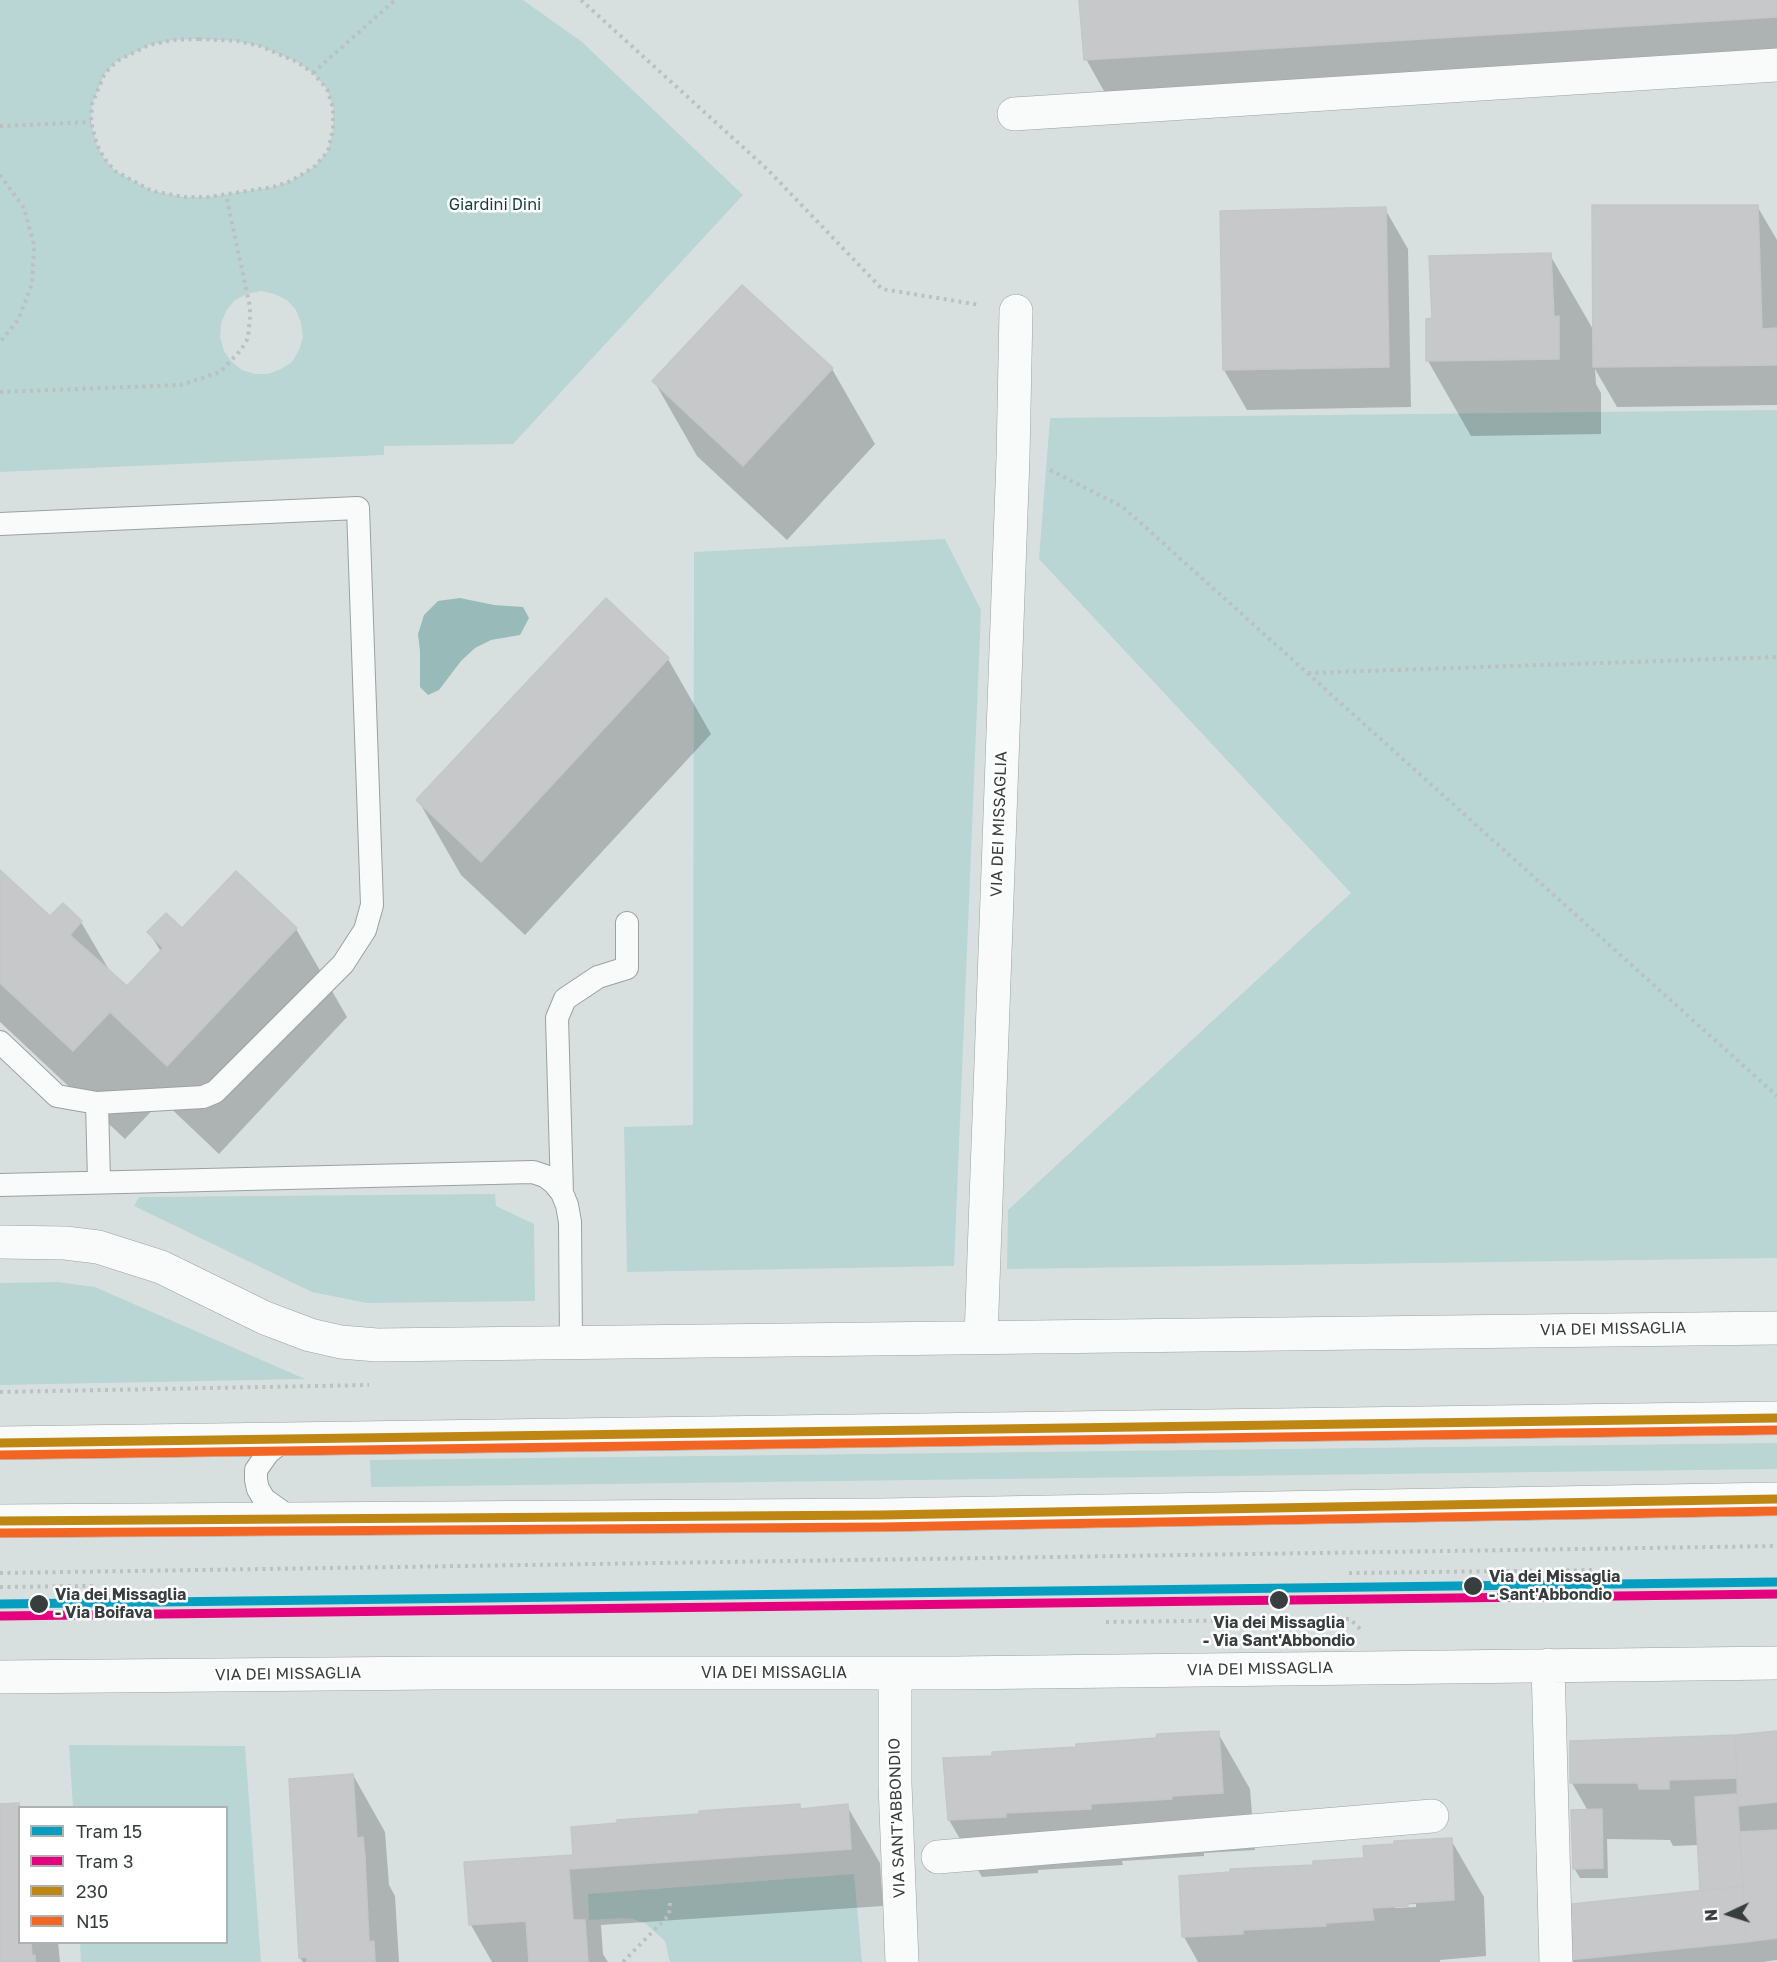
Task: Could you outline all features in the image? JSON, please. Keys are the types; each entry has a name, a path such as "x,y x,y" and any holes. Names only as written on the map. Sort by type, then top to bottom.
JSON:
{"street":[{"path":"1014,114 1777,64"},
{"name":"VIA DEI MISSAGLIA","path":"981,1337 1013,458 1016,311"},
{"name":"VIA DEI MISSAGLIA","path":"0,1242 65,1243 98,1247 160,1267 287,1327 341,1342 378,1346 1777,1328"},
{"path":"0,1443 1777,1418"},
{"path":"0,1521 894,1515 1777,1499"},
{"name":"VIA DEI MISSAGLIA","path":"0,1677 427,1673 895,1673 1777,1663"},
{"path":"1548,1665 1556,1962"},
{"name":"VIA SANT'ABBONDIO","path":"895,1673 895,1784 902,1962"},
{"path":"938,1857 1432,1816"}],"lane":[{"path":"0,524 358,508 372,905 365,930 343,964 215,1092 203,1097 97,1103 57,1096 0,1042"},
{"path":"571,1343 570,1222 562,1193 557,1018 565,999 598,977 627,968 627,923"},
{"path":"97,1103 99,1181"},
{"path":"0,1185 533,1172 545,1176 562,1193"},
{"path":"296,1439 278,1445 268,1453 256,1470 256,1480 264,1499 285,1514 297,1519"}],"path":[{"path":"313,73 395,0"},
{"path":"581,0 767,169 882,289 1016,311"},
{"path":"174,40 237,41 260,46 282,55 313,73 327,89 333,108 333,129 328,151 314,167 291,181 273,187 226,195 184,197 152,190 133,181 115,171 104,158 97,145 91,122 92,104 105,73 117,61 149,45 174,40"},
{"path":"0,126 91,122"},
{"path":"0,175 24,208 34,245 32,284 18,320 0,342"},
{"path":"0,392 181,384 220,372 241,350 250,330 250,307 226,195"},
{"path":"1013,458 1046,468 1124,507 1777,1096"},
{"path":"1307,673 1777,657"},
{"path":"0,1392 347,1385"},
{"path":"0,1573 1777,1546"},
{"path":"1349,1573 1592,1570"},
{"path":"0,1587 94,1586"},
{"path":"1106,1622 1350,1618 1356,1627"},
{"path":"623,1962 669,1914 670,1902"}],"green space":[{"name":"Giardini Dini","path":"0,0 523,0 582,42 743,195 513,444 384,446 384,455 0,472","holes":["174,40 237,41 260,46 297,62 313,73 327,89 333,108 333,129 328,151 314,167 291,181 273,187 208,197 184,197 152,191 115,171 97,145 91,122 92,104 105,73 117,61 149,45","261,291 287,300 296,310 303,337 292,362 268,374 255,374 242,370 224,351 220,337 221,324 226,311 235,300"]},
{"path":"1777,410 1777,1258 1007,1269 1008,1210 1351,893 1039,559 1050,418"},
{"path":"945,539 981,610 954,1266 627,1272 624,1127 693,1125 694,552"},
{"path":"495,1194 496,1206 534,1224 535,1301 367,1303 312,1292 134,1206 139,1197"},
{"path":"58,1282 95,1287 305,1379 0,1385 0,1283"},
{"path":"1777,1443 1777,1469 371,1487 370,1460"},
{"path":"69,1745 245,1746 261,1962 81,1962 80,1944 228,1944 228,1806 73,1806"},
{"path":"854,1874 862,1962 670,1962 665,1941 646,1924 633,1919 589,1920 588,1894"}],"shaded area":[{"path":"460,598 494,605 523,607 529,618 520,635 491,640 475,648 461,661 439,690 428,695 420,687 418,634 424,615 438,601"}],"building":[{"path":"1079,0 1777,0 1777,17 1084,60"},
{"path":"1592,205 1758,205 1762,329 1777,328 1777,365 1593,367"},
{"path":"1386,207 1389,367 1223,370 1220,211"},
{"path":"1551,253 1554,317 1559,316 1559,359 1426,361 1426,319 1432,318 1429,256"},
{"path":"742,285 833,368 743,466 652,381"},
{"path":"606,598 669,658 481,862 416,800"},
{"path":"0,870 50,916 63,903 82,921 70,935 127,986 163,948 147,932 166,913 182,928 236,871 297,928 167,1066 110,1012 73,1051 0,983"},
{"path":"1219,1731 1223,1793 1091,1804 1091,1809 1006,1813 1006,1817 948,1820 943,1758 992,1756 992,1752 1076,1747 1076,1744 1156,1738 1157,1734"},
{"path":"1777,1731 1777,1802 1738,1806 1735,1735"},
{"path":"1735,1735 1737,1778 1669,1780 1669,1789 1639,1789 1638,1783 1570,1783 1570,1741"},
{"path":"353,1774 357,1838 363,1837 365,1857 369,1942 374,1941 375,1962 307,1962 307,1957 299,1958 289,1779"},
{"path":"1737,1794 1743,1886 1700,1891 1695,1797"},
{"path":"19,1803 18,1944 31,1944 35,1962 0,1962 0,1804"},
{"path":"800,1804 800,1809 848,1804 851,1849 569,1869 573,1920 585,1920 588,1962 529,1962 526,1921 469,1925 464,1862 573,1855 571,1827 617,1823 617,1820 699,1814 699,1811"},
{"path":"1602,1809 1603,1868 1573,1869 1571,1810"},
{"path":"1777,1830 1777,1938 1746,1942 1740,1832"},
{"path":"1452,1838 1454,1900 1372,1908 1374,1920 1326,1923 1326,1926 1243,1930 1243,1934 1182,1937 1179,1876 1230,1872 1230,1869 1313,1865 1313,1861 1364,1858 1363,1846 1394,1844 1394,1841"},
{"path":"1743,1886 1746,1942 1568,1960 1572,1904"}],"tram line":[{"name":"15","path":"0,1604 1777,1582"},
{"name":"3","path":"0,1616 1777,1594"}],"transit line":[{"name":"230","path":"0,1443 1777,1418"},
{"name":"N15","path":"0,1455 1777,1430"},
{"name":"230","path":"0,1521 882,1515 1777,1499"},
{"name":"N15","path":"0,1533 882,1527 1777,1511"}],"place":[{"name":"Via dei Missaglia - Sant'Abbondio","path":"1473,1586"},
{"name":"Via dei Missaglia - Via Sant'Abbondio","path":"1279,1600"},
{"name":"Via dei Missaglia - Via Boifava","path":"39,1604"}]}
